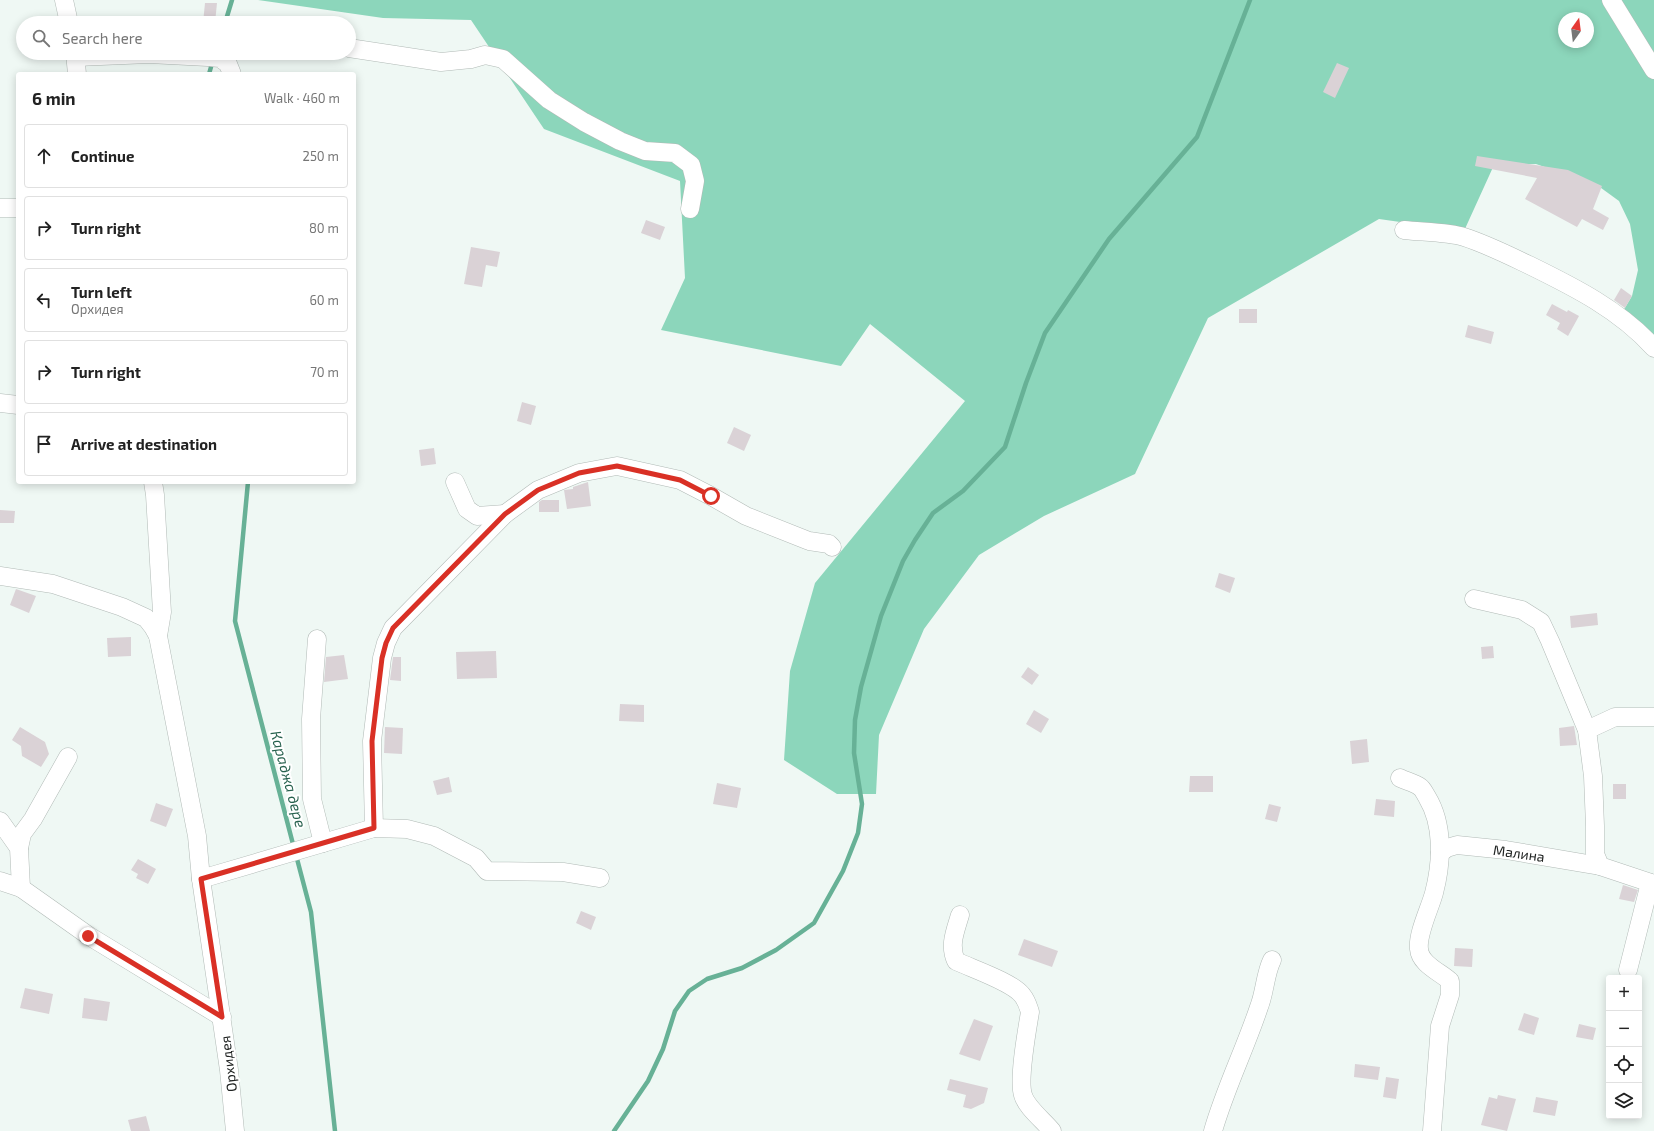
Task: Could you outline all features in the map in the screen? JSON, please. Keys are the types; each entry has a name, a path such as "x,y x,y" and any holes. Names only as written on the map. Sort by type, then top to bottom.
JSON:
{"street":[{"path":"64,0 67,16"},
{"path":"1611,0 1654,70"},
{"path":"356,49 441,62 485,55 503,59 549,100 584,122 620,141 645,151 675,153 691,165 695,181 690,209"},
{"path":"76,61 86,60"},
{"path":"214,60 225,61"},
{"path":"0,208 16,208"},
{"path":"1404,230 1463,237 1510,256 1568,284 1608,308 1641,334 1654,348"},
{"path":"0,403 16,405"},
{"path":"374,828 372,741 382,658 386,643 393,628 505,514 538,490 579,473 617,466 680,480 746,516 809,541 829,544 832,547"},
{"path":"455,482 467,509 477,516 505,514"},
{"path":"153,484 162,612 158,636"},
{"path":"0,576 53,584 122,607 146,618 154,627 158,636"},
{"path":"1474,599 1522,610 1540,622 1550,640 1587,730 1593,776 1596,826 1595,854 1600,866"},
{"name":"Орхидея","path":"158,636 197,836 201,879 230,1070 235,1131"},
{"path":"317,639 311,720 312,799 323,843"},
{"path":"1587,730 1615,717 1654,717"},
{"path":"21,888 19,848 22,834 33,819 68,757"},
{"path":"1400,778 1420,787 1432,805 1437,823 1440,853 1434,892 1420,939 1419,950 1422,958 1428,965 1450,981 1450,995 1440,1026 1432,1131"},
{"path":"0,821 19,848"},
{"path":"201,879 374,828 407,829 434,836 476,858 487,871 563,872 600,878"},
{"name":"Малина","path":"1440,853 1447,848 1457,845 1506,850 1600,866 1652,884"},
{"path":"0,881 21,888 88,936 222,1017"},
{"path":"1628,970 1652,884"},
{"path":"960,915 952,952 956,961 1008,984 1022,994 1028,1004 1030,1012 1022,1080 1023,1096 1030,1108 1052,1131"},
{"path":"1213,1131 1260,1006 1267,978 1267,970 1272,960"}],"green space":[{"path":"258,0 1654,0 1654,350 1623,311 1632,296 1638,270 1630,224 1619,201 1597,185 1536,164 1494,165 1464,231 1379,219 1208,318 1135,474 1044,516 979,555 924,629 879,735 876,794 837,794 784,760 790,671 815,583 965,401 870,324 841,366 661,330 685,278 680,181 544,129 471,20 383,18"}],"building":[{"path":"205,3 217,3 216,16 204,16"},
{"path":"1337,63 1349,68 1335,98 1323,92"},
{"path":"1477,156 1568,170 1602,186 1593,209 1609,218 1603,230 1582,219 1577,227 1525,199 1537,178 1475,166"},
{"path":"646,220 665,227 660,240 641,233"},
{"path":"471,247 500,252 497,267 486,265 482,287 464,284"},
{"path":"1621,288 1632,296 1625,308 1614,300"},
{"path":"1552,304 1567,312 1568,310 1579,316 1568,336 1557,329 1560,323 1546,315"},
{"path":"1239,309 1257,309 1257,323 1239,323"},
{"path":"1468,325 1494,332 1491,344 1465,337"},
{"path":"522,402 536,406 531,425 517,421"},
{"path":"734,427 751,435 744,451 727,443"},
{"path":"434,448 436,464 421,466 419,450"},
{"path":"588,482 591,506 567,509 564,490 573,489 573,487"},
{"path":"542,500 559,500 559,512 539,512 539,502"},
{"path":"0,510 15,511 14,523 0,523"},
{"path":"1219,573 1235,578 1230,593 1215,587"},
{"path":"16,589 36,596 29,613 10,605"},
{"path":"1597,613 1598,625 1571,628 1570,616"},
{"path":"131,637 131,656 108,657 107,638"},
{"path":"1493,646 1494,658 1482,659 1481,647"},
{"path":"496,651 497,678 457,679 456,652"},
{"path":"344,655 348,679 324,682 326,657"},
{"path":"393,657 401,657 401,681 390,680"},
{"path":"1028,667 1039,675 1032,685 1021,677"},
{"path":"620,704 644,705 644,722 619,721"},
{"path":"1034,710 1049,719 1041,733 1026,724"},
{"path":"1574,726 1577,745 1560,746 1559,728"},
{"path":"20,727 45,742 49,754 41,767 22,756 21,746 12,740"},
{"path":"385,727 403,728 402,754 384,753"},
{"path":"1367,739 1369,762 1352,764 1350,741"},
{"path":"1190,776 1213,776 1213,792 1189,792"},
{"path":"449,777 452,792 437,795 433,781"},
{"path":"717,783 741,788 737,808 713,804"},
{"path":"1613,784 1626,784 1626,799 1613,799"},
{"path":"1376,799 1395,801 1394,817 1374,815"},
{"path":"156,803 173,809 166,827 150,821"},
{"path":"1269,804 1281,807 1277,822 1265,819"},
{"path":"138,859 156,869 148,884 136,878 138,874 131,870"},
{"path":"1623,885 1638,890 1634,902 1619,899"},
{"path":"581,911 596,917 591,930 576,923"},
{"path":"1024,939 1058,951 1052,967 1018,955"},
{"path":"1455,948 1473,949 1472,967 1454,966"},
{"path":"25,988 53,994 49,1014 20,1008"},
{"path":"84,998 110,1002 107,1021 82,1018"},
{"path":"1524,1013 1539,1018 1534,1035 1518,1030"},
{"path":"974,1019 993,1026 980,1061 959,1054"},
{"path":"1579,1024 1596,1028 1593,1040 1576,1037"},
{"path":"1355,1064 1380,1067 1378,1080 1354,1077"},
{"path":"1386,1077 1399,1079 1396,1099 1383,1097"},
{"path":"950,1079 988,1088 984,1103 971,1109 963,1107 966,1095 947,1090"},
{"path":"1498,1095 1516,1099 1507,1131 1481,1125 1489,1097 1497,1099"},
{"path":"1536,1097 1558,1101 1555,1116 1533,1112"},
{"path":"146,1116 150,1131 131,1131 128,1120"}],"waterway":[{"name":"Караджа дере","path":"227,16 232,0"},
{"path":"614,1131 648,1081 663,1049 675,1011 689,991 707,979 742,968 776,950 814,923 843,871 858,833 862,804 854,753 855,720 861,687 881,616 903,561 933,513 963,491 1005,447 1026,383 1045,333 1109,239 1197,137 1250,0"},
{"name":"Караджа дере","path":"210,72 213,60"},
{"name":"Караджа дере","path":"248,484 235,621 294,848"},
{"name":"Караджа дере","path":"296,855 311,912 335,1131"}],"route":[{"path":"88,936 222,1017 201,879 374,828 372,741 382,658 386,643 393,628 505,514 538,490 579,473 617,466 680,480 711,496"}]}
